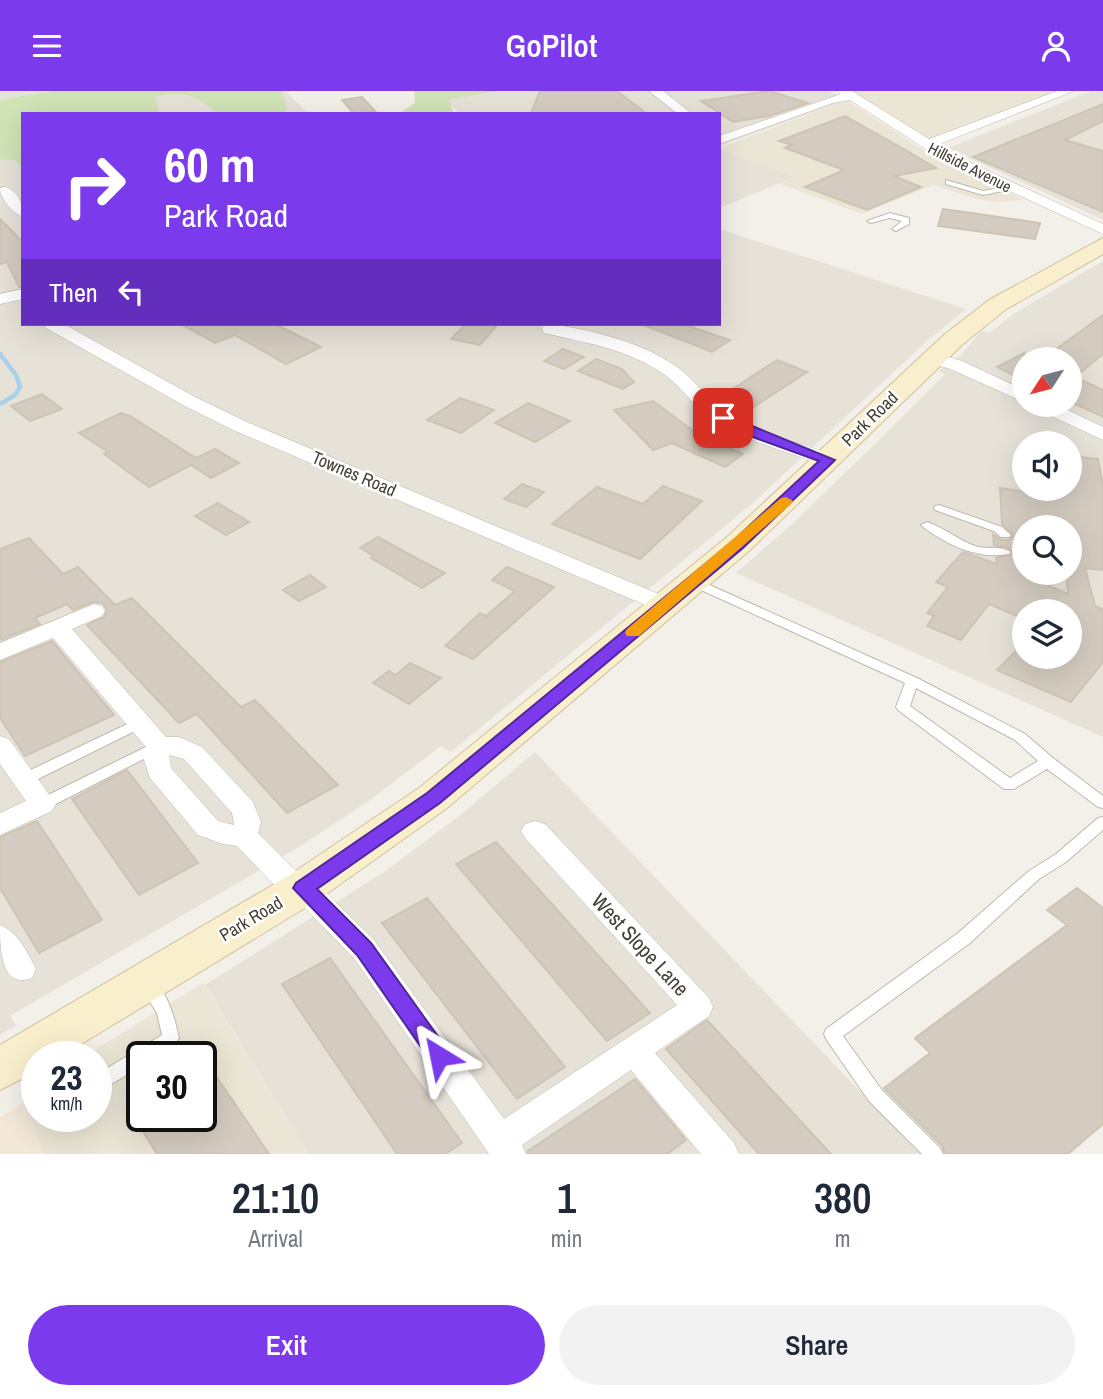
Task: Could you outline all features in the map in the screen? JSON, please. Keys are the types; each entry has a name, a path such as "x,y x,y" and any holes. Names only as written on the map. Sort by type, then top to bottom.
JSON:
{"main road":[{"name":"Park Road","path":"66,1041 146,983 300,890 433,798 771,515 934,358 997,305 1103,245"},
{"name":"Park Road","path":"0,1069 21,1061"}],"street":[{"path":"655,91 683,112"},
{"path":"925,144 946,139 1068,91"},
{"path":"721,138 847,94"},
{"name":"Hillside Avenue","path":"847,94 925,144 1103,230"},
{"path":"5,191 21,211"},
{"name":"Townes Road","path":"56,326 189,401 240,426 665,605"},
{"path":"550,329 586,336 654,361 674,374 723,418 754,433 828,460"},
{"path":"934,358 956,365 1012,391"},
{"path":"1067,417 1103,434"},
{"path":"0,652 94,611"},
{"path":"57,627 159,746"},
{"path":"0,745 43,804 0,825"},
{"path":"159,746 178,746 193,753 244,809 248,822 244,836"},
{"path":"159,746 156,757 159,771 208,828 223,834 244,836 364,949 504,1147"},
{"name":"West Slope Lane","path":"504,1147 634,1050 698,1007 535,831"},
{"path":"0,937 20,969"},
{"path":"634,1050 722,1154"}],"lane":[{"path":"949,182 983,193 1013,188"},
{"path":"871,221 890,215 906,220 905,224 896,229"},
{"path":"939,507 998,529 1005,535"},
{"path":"927,525 941,535 992,554 1005,552"},
{"path":"693,582 912,681 1020,737 1048,762 1103,803"},
{"path":"912,681 903,707 1009,785 1048,762"},
{"path":"24,779 140,723"},
{"path":"43,804 159,746"},
{"path":"934,1154 875,1095 832,1034 964,938 1034,876 1061,858 1103,822"},
{"path":"112,1075 171,1038 165,1011 146,983"}],"shaded area":[{"path":"0,91 285,91 307,112 21,112 21,326 721,326 721,230 966,309 927,341 753,503 451,752 441,746 370,800 299,847 10,1016 16,1026 0,1035"},
{"path":"434,91 830,91 847,100 721,145 721,112 459,112"},
{"path":"849,91 1063,91 927,142"},
{"path":"1091,91 1103,91 1103,220 948,148"},
{"path":"847,100 929,154 1024,200 994,202 933,185 862,214 780,184 794,177 721,147"},
{"path":"721,149 795,177 721,207"},
{"path":"1103,261 1103,737 736,573 792,524 873,446 945,374 939,371 960,356 981,331 989,333 1015,313"},
{"path":"535,752 920,1154 309,1154 205,985 387,870 458,817"},
{"path":"203,983 309,1154 43,1154 36,1132 112,1132 112,1041 109,1041"},
{"path":"21,1104 21,1132 35,1132 43,1154 0,1154 0,1117"}],"green space":[{"path":"53,91 281,91 287,107 286,112 214,112 196,98 173,94 155,97 159,112 21,112 21,168 15,160 0,159 0,100"},
{"path":"414,91 497,91 452,99 449,101 452,112 401,112 415,103"}],"building":[{"path":"540,91 617,91 644,112 532,112"},
{"path":"769,91 808,103 769,116 733,122 701,101"},
{"path":"362,97 375,111 352,112 342,100"},
{"path":"1103,104 1103,121 1065,140 1103,151 1103,212 973,157"},
{"path":"845,116 936,168 894,176 921,187 867,210 805,187 844,170 785,148 792,145 779,141"},
{"path":"943,209 1040,223 1035,239 938,226"},
{"path":"0,219 21,240 21,287 7,262 0,264"},
{"path":"1103,315 1103,354 1082,371 1082,347 1059,347"},
{"path":"185,326 279,326 321,347 286,364 235,335 215,343"},
{"path":"464,326 496,326 480,345 451,339"},
{"path":"646,326 688,326 730,340 712,352"},
{"path":"563,349 584,357 564,369 544,361"},
{"path":"596,359 622,369 634,382 623,389 578,371"},
{"path":"1012,359 1012,374 997,367"},
{"path":"777,360 807,372 749,410 719,398"},
{"path":"1082,380 1103,390 1103,417 1082,407"},
{"path":"42,394 62,409 30,421 11,406"},
{"path":"460,398 494,410 461,433 427,420"},
{"path":"653,401 696,433 743,454 725,467 672,443 653,450 614,410"},
{"path":"528,403 570,421 535,442 495,423"},
{"path":"121,413 196,458 215,449 239,463 211,478 191,465 149,487 104,454 108,452 79,433"},
{"path":"1082,457 1098,459 1103,485 1103,570 1085,568 1095,606 1103,609 1099,611 1103,612 1103,662 1071,702 997,670 1012,655 1012,669 1082,669 1082,599 1012,599 1012,614 989,604 961,640 927,626 934,616 927,613 948,587 936,582 963,552 997,564 996,558 1012,554 1012,585 1047,585 1068,594 1067,585 1082,585 1082,515 1012,515 1012,533 1002,524 1000,488 1012,490 1012,501 1082,501"},
{"path":"522,484 544,492 526,507 504,499"},
{"path":"663,486 702,501 640,559 552,524 597,487 643,504"},
{"path":"218,503 249,522 226,535 195,516"},
{"path":"993,534 1001,540 1009,540 1012,537 1012,552 1009,548 994,545"},
{"path":"378,537 445,573 422,588 371,558 374,556 360,548"},
{"path":"29,538 63,574 78,567 115,605 132,598 241,707 255,700 338,785 287,813 197,714 179,723 87,625 104,617 107,610 103,603 93,602 73,610 67,604 35,618 40,624 0,640 0,549"},
{"path":"507,567 554,587 473,659 445,646 480,613 486,616 515,591 492,580"},
{"path":"310,575 326,587 299,601 283,590"},
{"path":"52,641 114,715 25,756 0,718 0,662"},
{"path":"410,663 441,678 409,704 373,683 389,671 396,675"},
{"path":"127,770 198,863 139,895 72,799"},
{"path":"37,821 102,920 39,953 0,888 0,837"},
{"path":"496,842 650,1013 607,1041 456,864"},
{"path":"1077,888 1103,908 1103,1124 1068,1154 945,1154 942,1146 884,1088 930,1053 915,1038 1067,925 1047,910"},
{"path":"427,898 565,1067 517,1099 382,923"},
{"path":"330,958 462,1143 445,1154 397,1154 282,984"},
{"path":"707,1020 831,1154 759,1154 666,1049"},
{"path":"217,1078 269,1154 157,1154 143,1132 217,1132"},
{"path":"635,1079 686,1140 667,1154 528,1154 528,1151"}],"waterway":[{"path":"0,354 16,375 20,387 15,395 0,404"}],"slow traffic":[{"path":"633,633 786,501"}],"route":[{"path":"439,1056 364,949 303,888 364,849 433,798 738,544 828,460 754,433 723,418"}]}
